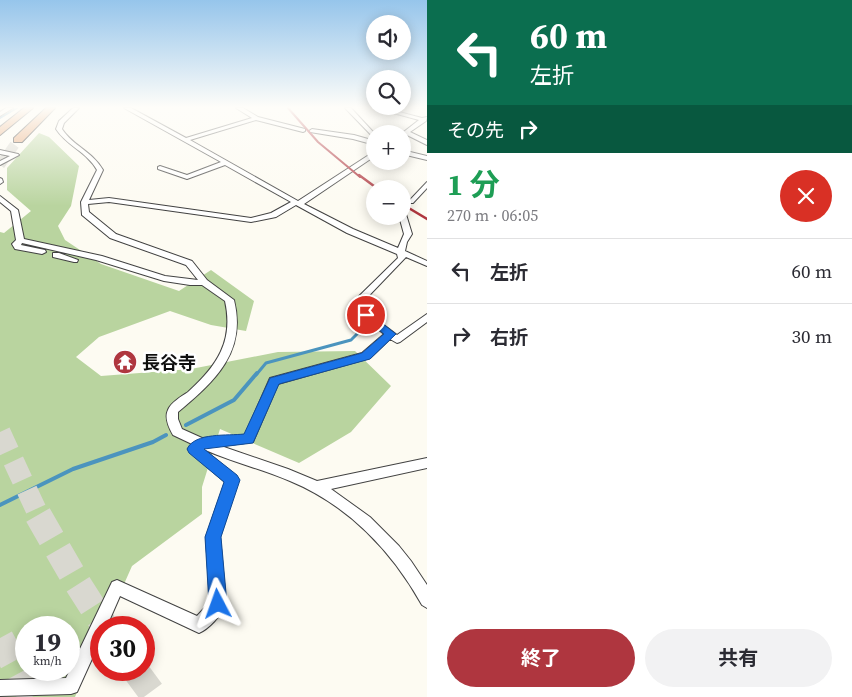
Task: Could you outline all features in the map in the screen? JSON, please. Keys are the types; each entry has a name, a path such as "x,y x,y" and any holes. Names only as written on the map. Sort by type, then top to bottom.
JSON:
{"street":[{"path":"69,141 87,152 100,170 84,202 85,213 113,236 185,261 204,282 229,300 234,325 223,359 202,387 173,410 172,419 177,432 316,487 369,525 417,580 427,600"},
{"path":"189,141 224,163 348,230 401,251 427,264"},
{"path":"0,152 16,155 0,163"},
{"path":"411,154 427,158"},
{"path":"84,202 109,200 251,220 273,215 295,203 301,203 366,159"},
{"path":"160,168 187,177 224,163"},
{"path":"411,202 427,184"},
{"path":"0,198 14,210 20,240"},
{"path":"405,225 408,234 403,240 402,258 354,306 397,340 427,317"},
{"path":"20,240 99,258 166,280 186,283 204,282"},
{"path":"20,240 16,244 23,249 74,260"},
{"path":"0,688 70,686 117,587 199,625 218,604 213,537 232,480 194,449 203,443 249,439 274,381 366,356 390,334"},
{"path":"316,487 427,463"}],"green space":[{"path":"32,141 53,141 79,166 71,206 58,226 65,240 101,264 179,291 211,270 254,301 246,331 211,325 170,311 99,337 76,357 101,376 191,369 278,352 355,351 391,386 351,432 299,463 220,429 202,487 202,514 132,566 110,616 90,616 90,662 75,697 0,697 0,232 4,233 31,211 7,190 7,168"}],"waterway":[{"path":"256,375 266,363 351,340 363,328"},
{"path":"186,425 234,400 257,373"},
{"path":"0,505 73,469 153,442 166,435"}],"tunnel":[{"path":"0,165 18,141"},
{"path":"0,432 39,516"},
{"path":"38,515 98,616"},
{"path":"0,638 32,697"},
{"path":"143,681 155,697"}],"railway":[{"path":"317,141 360,177"},
{"path":"359,175 366,180"},
{"path":"411,209 427,219"}],"place":[{"name":"長谷寺","path":"125,362"}],"route":[{"path":"218,604 213,537 232,480 194,449 203,443 249,439 274,381 366,356 390,334 366,315"}]}
